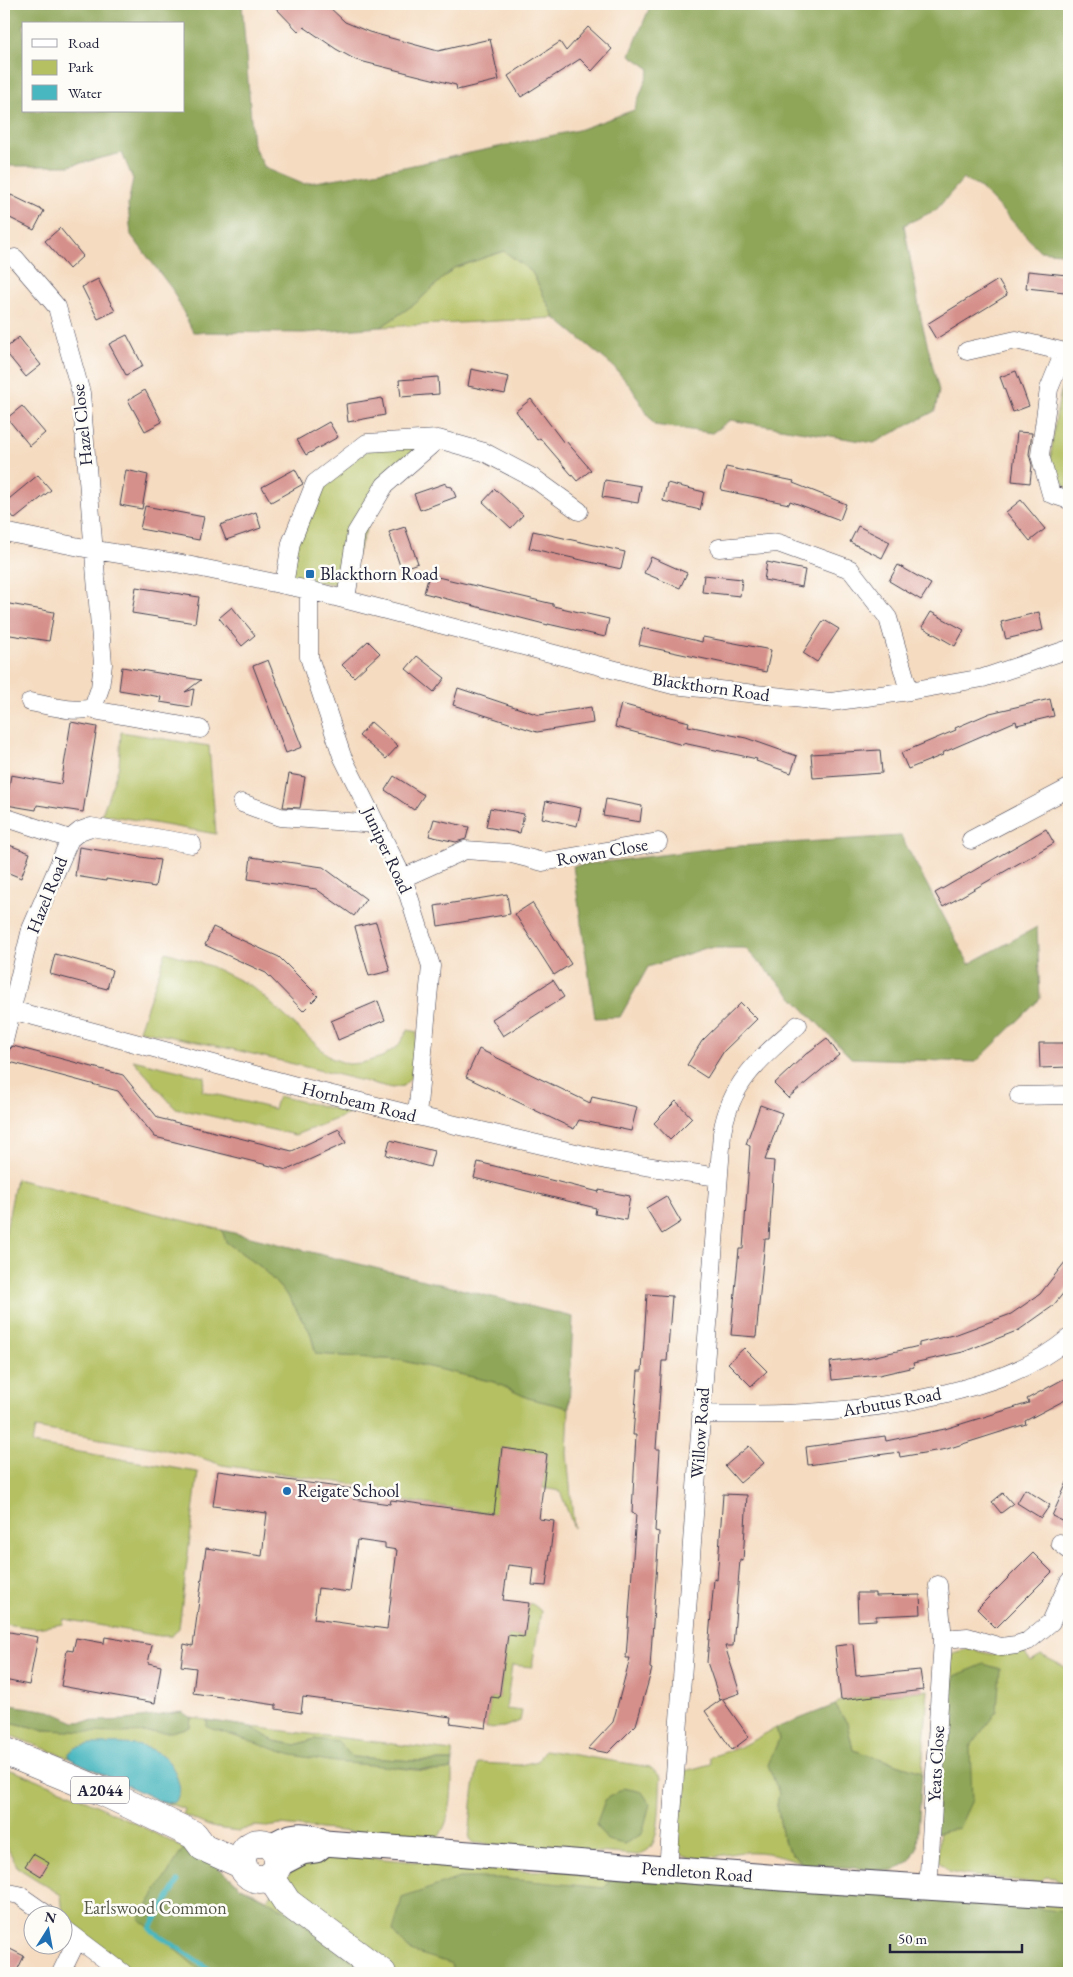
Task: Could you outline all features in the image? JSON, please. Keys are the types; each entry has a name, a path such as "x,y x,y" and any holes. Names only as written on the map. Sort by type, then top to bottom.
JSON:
{"main road":[{"name":"A2044","path":"4,1751 101,1791 194,1835 208,1833 262,1860"},
{"path":"262,1860 286,1902 382,1973"}],"street":[{"name":"Hazel Close","path":"15,258 57,307 81,393 94,550"},
{"path":"968,351 1016,340 1067,352 1049,389 1040,456 1051,494 1069,500"},
{"path":"346,599 356,533 385,485 438,439"},
{"path":"284,585 291,543 315,483 367,443 438,439 484,452 535,478 579,511"},
{"name":"Blackthorn Road","path":"4,532 94,550 182,564 309,590 673,685 831,702 983,678 1069,649"},
{"path":"719,548 778,543 850,568 888,618 909,691"},
{"path":"93,708 100,688 103,664 94,550"},
{"name":"Juniper Road","path":"309,590 309,657 342,756 404,878 431,966 417,1116"},
{"path":"30,702 68,709 84,710 93,708 99,711 200,729"},
{"path":"972,840 1069,788"},
{"path":"242,803 280,817 376,824"},
{"name":"Hazel Road","path":"4,817 70,839"},
{"name":"Hazel Road","path":"4,1041 7,1009 31,929 70,839 80,831 91,827 192,844"},
{"name":"Rowan Close","path":"404,878 465,850 508,853 543,862 658,842"},
{"name":"Hornbeam Road","path":"7,1009 291,1085 417,1116 606,1160 718,1177"},
{"name":"Willow Road","path":"668,1870 718,1177 724,1120 733,1095 749,1070 798,1024"},
{"path":"1019,1096 1069,1095"},
{"name":"Arbutus Road","path":"701,1414 772,1415 835,1412 899,1404 995,1380 1039,1359 1069,1338"},
{"path":"943,1639 968,1637 1001,1646 1016,1645 1028,1641 1051,1622 1069,1582"},
{"name":"Yeats Close","path":"928,1889 943,1639 938,1585"},
{"name":"Pendleton Road","path":"262,1860 283,1838 295,1836 314,1837 325,1843 668,1870 928,1889 1069,1896"},
{"path":"4,1892 19,1895 32,1904"},
{"path":"72,1936 123,1973"},
{"path":"61,1973 77,1940"}],"green space":[{"path":"4,4 242,4 253,145 265,168 303,184 404,167 578,130 634,110 650,69 630,55 651,4 1069,4 1069,254 1040,251 981,188 963,179 936,210 904,225 922,323 939,391 935,411 874,443 730,420 712,433 654,425 631,387 613,366 555,318 532,272 504,251 454,268 416,303 381,327 304,333 193,332 172,289 131,235 128,205 133,179 122,153 69,166 4,166"},
{"path":"504,251 532,272 555,318 381,327 416,303 454,268"},
{"path":"1068,364 1069,487 1066,487 1050,466 1056,415"},
{"path":"429,443 384,481 346,585 291,579 294,545 318,487 369,449"},
{"path":"121,732 209,746 216,834 102,814 119,766"},
{"path":"901,836 969,964 1037,927 1040,999 976,1062 851,1058 745,948 706,948 648,967 620,1017 595,1018 573,866 724,847"},
{"path":"166,952 210,966 253,987 331,1058 348,1064 362,1063 382,1057 398,1046 408,1030 417,1032 411,1078 403,1086 392,1088 236,1050 139,1030"},
{"path":"133,1060 205,1077 202,1091 274,1109 278,1096 352,1113 295,1135 175,1108"},
{"path":"16,1179 222,1230 226,1242 261,1267 288,1296 310,1332 316,1354 399,1360 494,1382 528,1398 569,1408 567,1454 574,1528 560,1491 543,1488 547,1454 502,1448 496,1494 511,1516 391,1499 392,1490 222,1465 190,1454 35,1428 32,1444 198,1472 179,1628 172,1636 159,1636 64,1619 63,1624 36,1628 4,1624 4,1240"},
{"path":"222,1230 573,1317 569,1408 528,1398 494,1382 399,1360 316,1354 310,1332 288,1296 261,1267 226,1242"},
{"path":"529,1603 541,1611 532,1667 512,1665 506,1709 522,1711 520,1721 504,1727 486,1728 491,1697 499,1698 508,1635 524,1637"},
{"path":"967,1649 995,1655 1007,1655 1022,1650 1031,1661 1041,1655 1069,1669 1069,1885 1061,1885 1055,1877 1046,1876 1039,1883 964,1875 949,1872 938,1861 948,1670 953,1653"},
{"path":"984,1664 1000,1669 997,1711 970,1747 972,1800 959,1828 935,1834 944,1725 955,1676"},
{"path":"928,1690 922,1772 853,1750 847,1723 835,1705 841,1700"},
{"path":"4,1704 50,1711 74,1722 126,1720 182,1712 191,1718 190,1727 171,1732 112,1733 45,1730 4,1721"},
{"path":"835,1705 847,1723 853,1750 922,1772 917,1848 910,1861 893,1871 802,1864 784,1844 777,1805 779,1793 768,1765 779,1739 776,1728"},
{"path":"191,1718 207,1720 208,1727 276,1744 412,1770 452,1769 449,1814 443,1830 438,1838 430,1840 281,1825 254,1826 239,1831 211,1827 183,1815 185,1809 160,1801 69,1758 4,1733 4,1721 45,1730 190,1727"},
{"path":"207,1720 251,1727 274,1741 296,1745 314,1739 339,1742 352,1757 453,1761 452,1769 438,1771 335,1762 292,1755 207,1727"},
{"path":"251,1727 452,1751 453,1761 352,1757 314,1739 296,1745 274,1741"},
{"path":"776,1728 779,1739 769,1765 779,1793 777,1805 784,1844 802,1864 782,1856 759,1852 744,1852 704,1858 688,1857 682,1854 674,1845 677,1773 711,1764 710,1757 738,1748"},
{"path":"544,1750 650,1767 661,1777 658,1826 656,1836 649,1849 638,1855 473,1843 469,1839 478,1763 520,1765 538,1761"},
{"name":"Earlswood Common","path":"4,1769 64,1790 137,1824 214,1864 241,1887 267,1899 298,1864 327,1854 523,1871 570,1870 1069,1901 1069,1973 135,1973 72,1931 72,1904 62,1904 61,1895 18,1868 8,1849 4,1846"},
{"path":"624,1788 642,1792 650,1804 642,1834 624,1844 607,1840 596,1825 605,1800"},
{"path":"183,1849 214,1864 241,1887 287,1911 369,1973 203,1973 139,1919"},
{"path":"616,1875 887,1893 1069,1912 1069,1973 456,1973 450,1963 410,1951 393,1931 402,1898 459,1878 498,1878 604,1888"}],"water":[{"path":"91,1744 130,1744 142,1746 163,1756 171,1765 177,1778 180,1792 178,1797 173,1803 160,1801 69,1758 69,1753 75,1748"}],"building":[{"path":"272,4 326,4 345,22 369,32 438,51 490,39 499,80 457,90 456,85 356,60 304,27 299,32"},
{"path":"588,27 612,49 592,71 580,59 521,97 508,76 560,42 566,51"},
{"path":"11,195 44,211 34,230 4,215 4,209"},
{"path":"60,228 83,256 69,269 45,241"},
{"path":"1028,271 1067,275 1065,292 1026,288"},
{"path":"98,279 115,311 98,319 82,287"},
{"path":"998,280 1007,295 936,339 927,324"},
{"path":"127,335 143,366 126,375 109,344"},
{"path":"19,337 41,365 26,377 4,350"},
{"path":"471,369 509,377 505,394 468,386"},
{"path":"1016,371 1029,406 1013,412 1000,377"},
{"path":"438,377 439,394 401,397 399,380"},
{"path":"145,390 162,422 145,431 128,400"},
{"path":"382,398 385,415 348,422 346,404"},
{"path":"531,399 564,443 566,441 591,470 577,481 540,438 537,440 516,411"},
{"path":"22,406 45,433 30,446 7,418"},
{"path":"329,422 338,437 306,455 297,440"},
{"path":"1017,432 1032,433 1029,454 1032,465 1030,483 1012,481"},
{"path":"726,467 794,481 793,483 846,504 840,520 790,501 789,504 721,490"},
{"path":"295,469 303,484 271,502 262,487"},
{"path":"126,470 148,475 142,509 120,505"},
{"path":"38,475 51,490 15,519 4,506 4,503"},
{"path":"605,480 641,486 638,503 602,497"},
{"path":"446,483 446,486 452,487 456,497 420,510 414,494"},
{"path":"667,483 704,492 700,510 663,501"},
{"path":"495,489 523,515 511,528 483,502"},
{"path":"1021,500 1045,529 1030,541 1006,512"},
{"path":"145,506 204,517 199,540 140,529"},
{"path":"256,512 261,528 226,540 220,525"},
{"path":"858,526 890,542 882,558 850,542"},
{"path":"405,527 418,563 401,569 389,532"},
{"path":"533,531 625,552 621,569 529,548"},
{"path":"651,557 687,573 680,588 644,573"},
{"path":"767,562 805,570 802,587 764,580"},
{"path":"898,565 931,584 921,600 889,581"},
{"path":"429,575 609,619 605,637 548,625 424,593"},
{"path":"704,575 742,579 740,596 702,592"},
{"path":"136,587 199,597 195,623 132,613"},
{"path":"4,603 54,612 49,641 4,634"},
{"path":"232,607 255,635 242,646 219,618"},
{"path":"931,612 964,630 955,646 922,627"},
{"path":"1039,612 1043,630 1006,639 1001,622"},
{"path":"824,620 839,629 817,662 803,653"},
{"path":"643,628 702,642 703,637 771,650 766,672 639,645"},
{"path":"368,641 380,653 354,677 342,665"},
{"path":"417,656 445,678 434,692 406,669"},
{"path":"268,660 302,747 286,753 253,666"},
{"path":"122,667 201,680 185,692 194,689 191,707 160,702 161,697 119,690"},
{"path":"458,688 539,715 591,707 593,723 537,732 453,705"},
{"path":"1050,699 1054,716 1017,725 1016,721 908,769 901,753 956,730 955,728 990,713"},
{"path":"621,704 689,722 688,726 746,738 797,756 791,773 756,761 757,759 683,743 683,745 615,727"},
{"path":"71,722 97,727 83,812 37,805 36,810 6,805 11,775 61,784"},
{"path":"371,722 398,746 386,759 359,736"},
{"path":"880,750 882,773 813,778 811,754"},
{"path":"289,774 305,777 300,808 283,807"},
{"path":"394,776 424,795 414,810 385,790"},
{"path":"606,799 642,806 640,822 603,816"},
{"path":"546,801 581,808 577,826 542,818"},
{"path":"490,808 524,814 520,833 486,827"},
{"path":"434,819 469,827 466,839 456,842 429,836"},
{"path":"1046,829 1054,843 943,907 935,893"},
{"path":"4,843 30,853 21,878 4,871"},
{"path":"79,847 160,860 155,887 75,876"},
{"path":"251,857 323,867 366,899 354,916 316,889 248,879"},
{"path":"507,894 510,914 438,926 435,906"},
{"path":"532,903 571,964 554,975 515,914"},
{"path":"376,922 390,971 369,976 355,927"},
{"path":"213,927 279,957 318,996 303,1011 266,973 205,945"},
{"path":"55,954 112,970 107,989 50,974"},
{"path":"553,980 564,997 503,1036 492,1019"},
{"path":"378,1001 385,1020 338,1040 331,1021"},
{"path":"741,1003 757,1019 724,1051 707,1078 687,1065 702,1041"},
{"path":"827,1038 839,1055 788,1098 774,1084 806,1054"},
{"path":"1039,1043 1069,1043 1069,1067 1040,1068"},
{"path":"13,1046 123,1075 158,1118 292,1151 339,1129 346,1143 287,1170 155,1137 118,1091 6,1061 9,1050"},
{"path":"479,1049 590,1103 592,1097 637,1107 631,1131 579,1120 574,1129 466,1077"},
{"path":"676,1101 692,1118 670,1140 654,1123"},
{"path":"760,1105 782,1113 765,1160 774,1161 769,1239 765,1239 756,1337 731,1335 739,1249 743,1249 750,1146 746,1144"},
{"path":"390,1140 434,1151 430,1167 386,1155"},
{"path":"478,1162 599,1192 599,1190 630,1196 626,1220 595,1214 596,1208 474,1178"},
{"path":"666,1196 681,1222 662,1234 646,1208"},
{"path":"1069,1257 1069,1286 1053,1306 1019,1330 963,1352 913,1363 914,1367 879,1375 832,1380 830,1362 867,1358 919,1346 919,1343 957,1334 1011,1314 1040,1294"},
{"path":"647,1294 672,1296 667,1361 662,1361 656,1449 660,1449 655,1531 659,1532 650,1668 652,1669 636,1725 608,1753 588,1749 613,1722 630,1658 626,1658 636,1514 632,1513 636,1435 633,1435 638,1371 642,1371"},
{"path":"744,1348 767,1371 751,1386 728,1363"},
{"path":"1069,1376 1069,1398 1025,1421 1026,1424 947,1449 900,1457 899,1452 808,1465 806,1447 885,1436 886,1441 945,1429 1029,1403 1027,1399"},
{"path":"749,1446 764,1463 740,1483 725,1466"},
{"path":"502,1448 547,1454 539,1519 554,1521 546,1586 532,1585 534,1568 508,1565 503,1600 529,1603 524,1637 508,1635 499,1698 491,1697 486,1728 450,1723 451,1717 303,1697 301,1713 276,1709 276,1705 193,1693 196,1668 181,1666 184,1644 193,1646 206,1548 262,1556 267,1513 213,1506 218,1471 354,1489 353,1499 390,1504 391,1500 494,1514","holes":["357,1540 385,1544 385,1548 397,1550 387,1629 314,1619 318,1588 350,1592"]},
{"path":"1069,1478 1069,1524 1052,1516"},
{"path":"1025,1489 1050,1505 1041,1518 1017,1503"},
{"path":"1003,1493 1013,1504 1001,1513 992,1502"},
{"path":"723,1494 747,1495 743,1561 740,1560 733,1646 725,1646 740,1693 720,1700 707,1662 714,1579 717,1580"},
{"path":"1033,1553 1052,1572 996,1628 977,1609"},
{"path":"857,1593 875,1593 875,1596 920,1595 921,1614 876,1616 876,1620 858,1621"},
{"path":"4,1631 38,1637 29,1685 4,1680"},
{"path":"105,1637 152,1645 148,1663 161,1666 155,1703 61,1686 67,1650 73,1651 76,1638 104,1643"},
{"path":"853,1644 856,1676 920,1670 923,1690 841,1700 835,1646"},
{"path":"722,1699 749,1737 732,1750 705,1711"},
{"path":"33,1854 49,1863 41,1876 25,1866"},
{"path":"4,1946 24,1956 16,1973 4,1973"}],"waterway":[{"path":"178,1882 150,1929 215,1973"}],"place":[{"name":"Blackthorn Road","path":"310,574"},
{"name":"Reigate School","path":"287,1491"}]}
